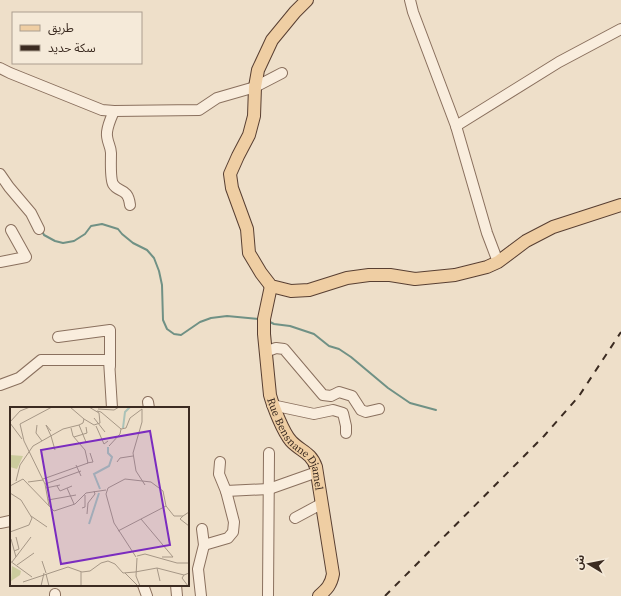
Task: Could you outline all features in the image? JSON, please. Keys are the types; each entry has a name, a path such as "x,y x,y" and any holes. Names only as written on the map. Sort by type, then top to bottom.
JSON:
{"main road":[{"path":"307,0 272,40 258,70 255,87 254,116 249,136 230,174 232,188 247,229 249,253 271,286 291,291 309,290 347,278 369,274 390,275 415,279 455,275 487,267 498,262 526,241 552,227 618,205"},
{"name":"Rue Bensnane Djamel","path":"271,286 264,319 264,334 272,405 290,440 312,458 318,472 321,504 332,574 332,581 319,596"}],"street":[{"path":"410,0 413,12 456,126 487,233 498,262"},
{"path":"456,126 559,62 621,29"},
{"path":"0,68 102,110 114,111 199,110 217,98 255,87 282,73"},
{"path":"114,111 108,126 107,138 111,153 110,164 112,183 115,187 127,194 130,199 130,205"},
{"path":"0,174 9,187 31,212 39,229"},
{"path":"0,262 26,257 11,230"},
{"path":"58,337 110,330 112,407"},
{"path":"265,352 276,348 284,349 323,395 332,396 339,392 352,396 361,410 366,412 379,409"},
{"path":"0,385 19,378 41,360 109,360 110,367"},
{"path":"272,405 314,414 333,410 343,413 346,433"},
{"path":"268,596 269,453"},
{"path":"204,545 228,538 233,532 234,522 226,491 219,474 220,462"},
{"path":"226,491 269,490 318,472"},
{"path":"295,518 321,504"},
{"path":"201,596 198,569 204,545 202,529"},
{"path":"143,586 147,596"},
{"path":"176,586 178,596"}],"waterway":[{"path":"42,231 44,235 55,241 63,243 74,241 85,234 91,226 102,224 118,229 133,243 147,250 154,258 159,271 162,285 163,320 167,329 174,334 181,335 200,322 211,318 227,316 258,319"},
{"path":"270,322 290,326 314,334 329,346 339,349 351,357 388,388 410,403 436,410"}],"railway":[{"path":"385,596 544,436 579,396 621,332"}]}
